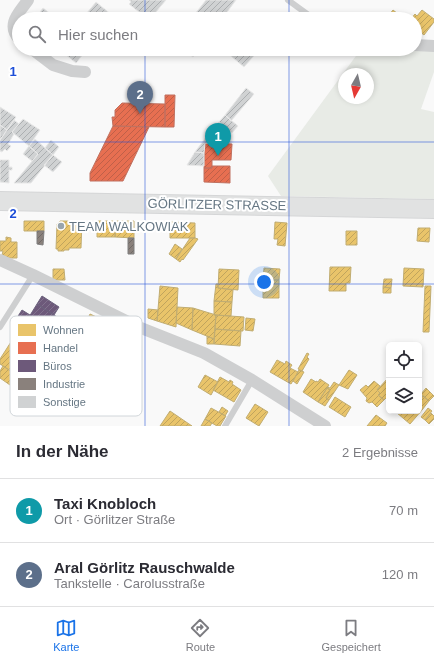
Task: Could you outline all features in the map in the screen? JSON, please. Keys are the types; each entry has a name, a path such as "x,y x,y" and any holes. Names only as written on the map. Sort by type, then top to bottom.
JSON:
{"street":[{"path":"20,12 28,0"},
{"path":"422,46 434,46"},
{"path":"41,56 53,65 72,71 85,72"},
{"name":"GÖRLITZER STRASSE","path":"0,201 434,209"},
{"path":"0,260 116,316"},
{"path":"142,328 204,352 325,426"}],"lane":[{"path":"288,0 304,12"},
{"path":"0,327 33,275"},
{"path":"225,426 252,380"}],"shaded area":[{"path":"422,49 434,49 434,72 421,109 434,112 434,199 281,196 268,176 338,80 338,104 374,104 374,68 347,68 356,56 422,56"}],"building: Wohnen":[{"path":"422,10 434,19 434,22 424,35 422,33 422,12 420,12"},
{"path":"24,221 44,221 44,231 24,231"},
{"path":"60,221 82,221 81,248 69,248 69,250 64,251 58,251 58,249 56,249 57,224"},
{"path":"97,221 116,221 115,237 97,237"},
{"path":"116,221 134,221 134,238 115,237"},
{"path":"170,222 195,223 195,238 170,238"},
{"path":"275,222 287,223 285,246 277,245 278,239 274,239"},
{"path":"418,228 430,228 429,242 417,241"},
{"path":"346,231 357,231 357,245 346,245"},
{"path":"6,237 11,238 11,242 17,242 17,258 9,258 2,255 3,251 0,251 0,241 6,241"},
{"path":"190,238 198,239 180,262 176,259"},
{"path":"175,244 182,249 176,259 169,254"},
{"path":"330,267 351,267 350,283 346,283 346,291 329,291"},
{"path":"264,268 280,269 279,280 263,280"},
{"path":"404,268 424,269 423,287 403,286"},
{"path":"53,269 64,269 65,280 53,280"},
{"path":"219,269 239,270 238,290 218,288"},
{"path":"384,279 392,279 391,288 383,287"},
{"path":"263,280 279,280 279,298 263,298"},
{"path":"216,284 218,284 218,288 233,290 232,302 214,301"},
{"path":"160,286 178,288 176,327 157,321"},
{"path":"425,286 431,286 429,332 423,332"},
{"path":"383,287 391,288 391,293 383,293"},
{"path":"214,301 232,302 231,316 214,315"},
{"path":"177,307 193,308 192,330 176,323"},
{"path":"193,308 216,315 214,339 192,330"},
{"path":"148,309 158,310 157,321 148,318"},
{"path":"216,315 244,317 243,331 215,329"},
{"path":"246,318 255,319 253,331 245,330"},
{"path":"215,329 241,331 240,346 214,344"},
{"path":"207,336 214,339 214,344 207,344"},
{"path":"10,343 10,371 0,364 0,359"},
{"path":"307,353 309,354 307,357 309,359 302,371 298,369"},
{"path":"277,360 285,364 286,361 292,365 290,368 298,372 291,384 270,372"},
{"path":"3,366 10,371 10,385 0,378 0,371"},
{"path":"299,370 304,372 297,384 293,381"},
{"path":"349,370 357,375 348,389 339,385"},
{"path":"205,375 218,382 211,395 198,387"},
{"path":"220,377 229,382 230,380 233,382 232,384 241,390 234,402 213,390"},
{"path":"311,379 318,382 320,379 329,385 318,402 303,392"},
{"path":"386,380 386,398 384,400 378,395 380,393 377,390"},
{"path":"374,381 380,386 377,390 380,393 378,395 384,400 377,407 372,402 369,403 366,401 367,398 360,390 366,385 368,387"},
{"path":"334,382 339,385 329,400 326,398 330,390 327,387 330,388"},
{"path":"327,388 330,390 326,398 329,400 325,406 318,402"},
{"path":"426,388 434,396 429,401 422,395"},
{"path":"423,396 429,401 422,410"},
{"path":"335,397 351,407 345,417 329,407"},
{"path":"255,404 268,412 259,426 246,418"},
{"path":"222,407 228,411 225,416 219,412"},
{"path":"211,408 226,416 220,426 217,426 205,419"},
{"path":"428,408 432,411 425,420 421,417"},
{"path":"170,411 192,426 160,426"},
{"path":"431,413 434,416 434,419 429,424 425,420"},
{"path":"398,414 419,414 410,424"},
{"path":"376,415 387,423 385,426 367,426"},
{"path":"205,419 212,423 210,426 201,426"}],"building: Handel":[{"path":"165,95 175,95 174,127 165,127"},
{"path":"122,103 165,104 165,127 113,126 112,117 115,117 115,110"},
{"path":"113,126 149,127 123,181 90,181 90,173"},
{"path":"205,143 232,144 231,160 212,160 212,168 204,168"},
{"path":"212,166 230,166 230,183 204,182 204,168 212,168"}],"building: Büros":[{"path":"42,296 59,307 54,315 37,304"},
{"path":"37,304 55,316 30,316"},
{"path":"22,310 30,315 30,316 18,316"}],"building: Industrie":[{"path":"37,231 44,231 43,245 37,244"},
{"path":"128,238 134,238 134,254 128,254"}],"building: Sonstige":[{"path":"129,0 166,0 156,12 139,12 129,4 131,2"},
{"path":"206,0 236,0 227,12 197,12"},
{"path":"96,2 108,12 88,12"},
{"path":"43,8 48,12 40,12"},
{"path":"68,56 82,56 76,63"},
{"path":"231,56 254,56 244,67"},
{"path":"246,88 254,94 231,121 225,115"},
{"path":"0,107 16,117 7,130 0,125"},
{"path":"225,115 238,126 232,133 219,122"},
{"path":"23,119 40,130 29,146 12,132"},
{"path":"14,120 19,124 12,132 14,134 8,144 11,146 7,151 5,149 2,152 0,151 0,140"},
{"path":"219,122 225,127 215,139 209,133"},
{"path":"0,125 7,130 0,140"},
{"path":"209,133 215,139 215,144 205,143 204,153 195,152"},
{"path":"35,139 53,155 31,183 14,183 38,154 29,146"},
{"path":"51,140 59,147 53,155 45,148"},
{"path":"29,146 38,154 32,161 23,154"},
{"path":"195,152 204,153 204,166 187,165"},
{"path":"53,155 62,162 53,172 44,165"},
{"path":"0,160 9,160 9,167 12,167 12,170 9,170 9,183 0,182"}],"place":[{"name":"Aral Görlitz Rauschwalde","path":"140,114"},
{"name":"Taxi Knobloch","path":"218,156"},
{"name":"TEAM WALKOWIAK","path":"61,226"}]}
